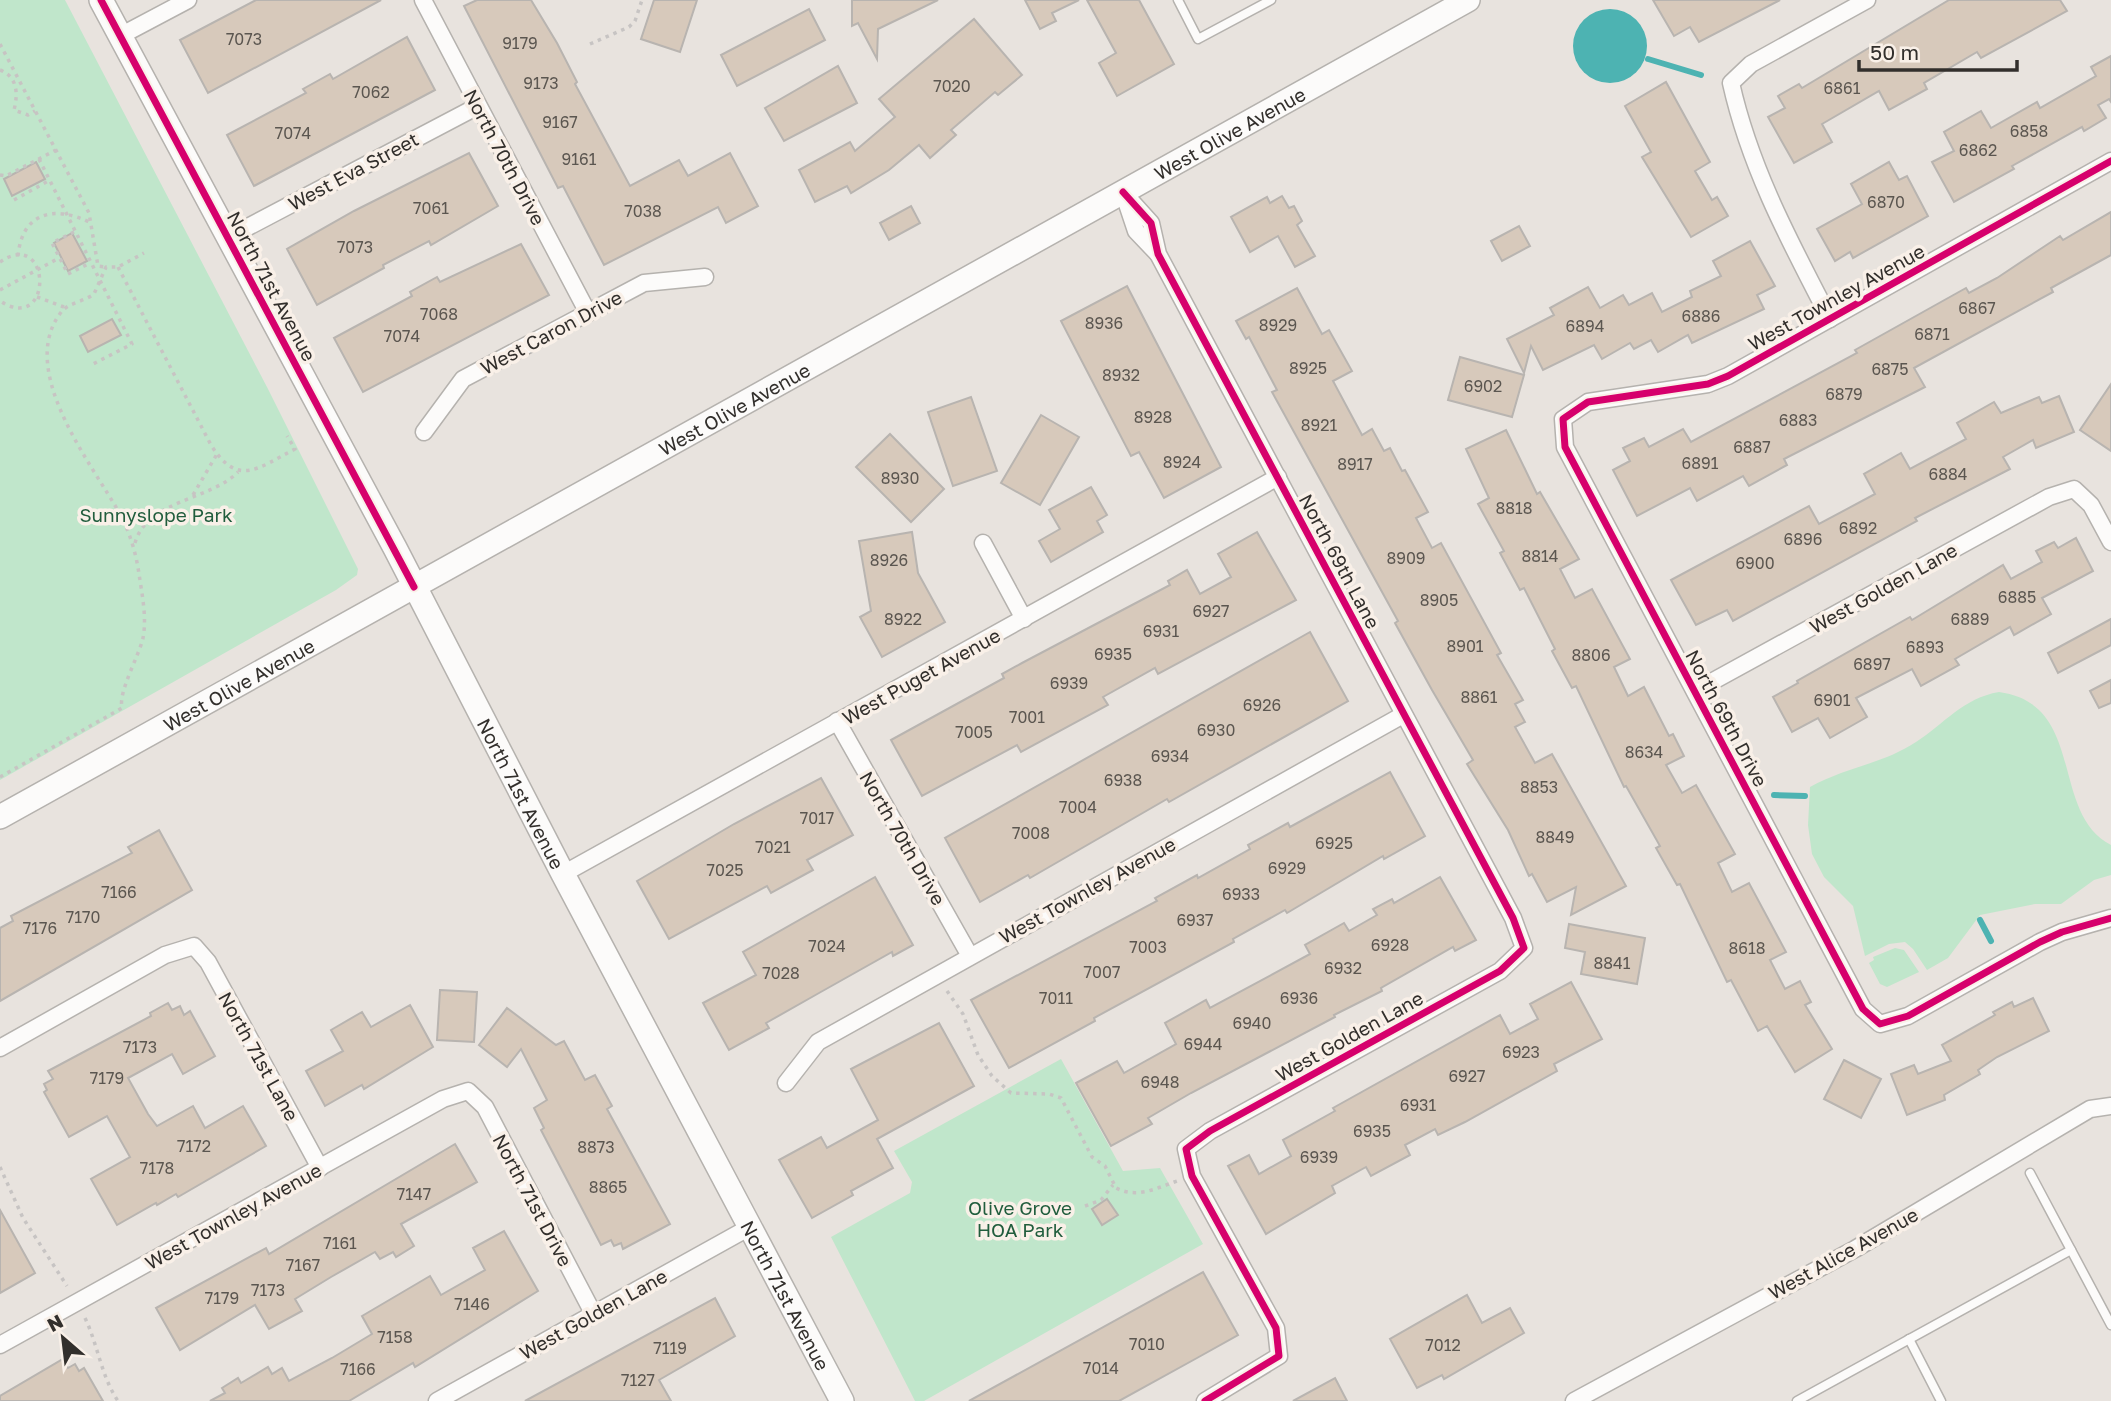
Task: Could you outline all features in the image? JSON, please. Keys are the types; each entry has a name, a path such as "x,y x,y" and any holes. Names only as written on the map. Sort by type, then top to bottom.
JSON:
{"main road":[{"name":"North 71st Avenue","path":"101,0 229,237 842,1401"},
{"name":"West Olive Avenue","path":"0,817 1468,0"}],"street":[{"path":"120,36 188,0"},
{"name":"North 70th Drive","path":"423,0 588,313"},
{"path":"1830,318 1773,211 1737,112 1731,83 1751,64 1867,0"},
{"name":"West Eva Street","path":"229,237 478,106"},
{"name":"West Townley Avenue","path":"1563,419 1588,402 1699,385 1728,376 2111,161"},
{"name":"North 69th Lane","path":"1123,192 1136,230 1158,254 1513,918 1524,948"},
{"name":"West Caron Drive","path":"424,432 463,379 644,283 705,277"},
{"name":"North 69th Drive","path":"1563,419 1565,447 1863,1009 1880,1024 1908,1016 2051,937 2111,918"},
{"name":"West Puget Avenue","path":"563,874 1278,477"},
{"name":"West Golden Lane","path":"1695,691 2049,497 2074,489 2091,505 2111,542"},
{"path":"983,543 1024,619"},
{"name":"West Townley Avenue","path":"786,1083 818,1042 1403,715"},
{"name":"North 70th Drive","path":"837,721 970,956"},
{"name":"North 71st Lane","path":"0,1048 165,955 194,946 208,962 320,1168"},
{"name":"West Golden Lane","path":"1192,1176 1186,1149 1210,1131 1500,971 1524,948"},
{"name":"West Townley Avenue","path":"0,1345 443,1099 468,1091"},
{"name":"North 71st Drive","path":"468,1091 485,1107 593,1314"},
{"name":"West Alice Avenue","path":"1574,1401 1855,1249 2090,1109 2111,1106"},
{"path":"1192,1176 1276,1328 1279,1356 1205,1401"},
{"name":"West Golden Lane","path":"437,1401 750,1227"}],"lane":[{"path":"1178,0 1198,38 1270,0"},
{"path":"2030,1174 2111,1325"},
{"path":"1797,1401 2071,1250"},
{"path":"1909,1339 1941,1401"}],"path":[{"path":"590,44 629,27 635,21 642,0"},
{"path":"0,44 15,78 89,213 99,266 118,267 145,253"},
{"path":"0,70 15,78"},
{"path":"15,78 18,94 14,110 28,115 35,111"},
{"path":"0,175 6,176 56,150"},
{"path":"40,159 132,344 93,365"},
{"path":"14,200 50,180"},
{"path":"18,256 21,239 32,222 49,214 65,213 91,223"},
{"path":"74,232 52,243 68,274 90,263"},
{"path":"0,262 18,256 30,260 39,269 42,282 37,297 23,306 14,307 0,301"},
{"path":"0,290 60,258"},
{"path":"0,777 122,708 122,695 144,636 144,612 134,545 120,514 70,432 53,384 48,339 54,323 66,307 86,300 101,283 106,267"},
{"path":"118,267 217,454 225,465 238,471"},
{"path":"37,297 66,307"},
{"path":"134,545 137,535 157,516 219,485 238,471 259,468 295,449 287,436"},
{"path":"191,497 217,454"},
{"path":"120,514 157,516"},
{"path":"936,975 963,1014 978,1055 992,1076 1012,1093 1061,1098 1092,1157 1105,1166 1113,1185 1121,1191 1142,1193 1157,1191 1192,1176"},
{"path":"0,1167 23,1218 94,1337 108,1385 118,1401"},
{"path":"1085,1206 1101,1200 1113,1185"}],"green space":[{"name":"Sunnyslope Park","path":"0,0 65,0 268,389 358,569 357,575 336,590 0,780"},
{"path":"1999,692 2027,701 2045,716 2057,737 2080,809 2092,830 2111,845 2111,875 2094,880 2061,904 2035,904 1980,915 1948,958 1927,970 1905,942 1889,944 1865,956 1853,906 1824,877 1812,854 1808,825 1810,787 1903,749 1964,706"},
{"path":"1895,948 1904,950 1919,972 1887,987 1880,984 1869,963 1874,960 1873,957"},
{"name":"Olive Grove HOA Park","path":"1061,1059 1123,1171 1160,1168 1203,1244 924,1401 915,1401 831,1237 910,1193 912,1182 894,1151"}],"water":[{"path":"1610,9 1631,15 1641,25 1647,46 1641,67 1631,77 1610,83 1589,77 1579,67 1573,46 1579,25 1589,15"}],"building":[{"path":"256,0 381,0 208,93 180,40"},
{"path":"477,0 531,0 557,43 577,82 575,84 630,186 679,160 688,176 730,153 758,206 726,223 718,207 604,265 563,186 558,188 464,6"},
{"path":"654,0 697,0 680,52 641,39"},
{"path":"852,0 938,0 878,29 877,59 858,23 852,26"},
{"path":"1025,0 1079,0 1052,13 1056,21 1040,29"},
{"path":"1087,0 1139,0 1174,64 1117,96 1099,63 1116,53"},
{"path":"1653,0 1780,0 1699,42 1690,27 1674,36"},
{"path":"1949,0 2060,0 2067,11 1981,58 1977,52 1924,83 1927,89 1889,110 1879,91 1822,124 1832,142 1794,163 1768,117 1785,108 1778,96 1799,84 1802,88"},
{"path":"809,9 825,40 737,86 721,55"},
{"path":"974,19 1022,75 998,95 995,92 951,130 956,135 930,158 919,145 889,170 851,193 847,186 815,202 799,170 850,142 855,151 895,117 879,99"},
{"path":"407,37 435,90 254,186 227,135 306,93 303,89 330,74 333,79"},
{"path":"2111,56 2111,102 2109,99 2098,105 2106,118 2084,131 2082,127 1954,202 1932,162 1954,151 1944,132 1981,111 1991,128 2037,102 2040,108 2096,76 2091,67"},
{"path":"838,66 857,103 784,141 765,108"},
{"path":"1666,82 1710,162 1695,171 1712,200 1717,197 1728,216 1691,237 1642,157 1651,152 1625,106"},
{"path":"469,153 498,206 431,245 429,241 383,265 384,268 317,305 287,249 354,211"},
{"path":"36,162 45,179 12,196 4,179"},
{"path":"1889,162 1899,180 1907,176 1928,216 1853,258 1850,252 1835,261 1817,229 1862,204 1851,184"},
{"path":"1282,196 1289,208 1294,206 1302,221 1297,225 1315,256 1295,267 1278,236 1250,252 1231,217 1267,197 1270,203"},
{"path":"911,206 920,223 889,240 880,223"},
{"path":"2111,212 2111,255 2051,288 2053,292 1914,368 1925,387 1784,459 1787,465 1749,486 1743,476 1697,501 1690,488 1637,516 1613,470 1630,461 1623,448 1644,438 1649,447 1683,429 1691,442 1857,353 1855,350 1966,288 1969,293 1997,278 2060,236 2063,240"},
{"path":"1519,226 1530,246 1502,261 1491,241"},
{"path":"72,233 87,261 68,271 54,243"},
{"path":"1750,241 1775,286 1757,295 1764,309 1692,343 1688,335 1658,352 1651,340 1634,349 1630,343 1602,359 1594,345 1543,370 1531,346 1524,373 1507,339 1554,315 1550,308 1588,287 1600,308 1623,295 1629,305 1652,293 1662,312 1692,297 1690,291 1721,276 1713,261"},
{"path":"521,244 549,295 363,392 334,338 412,296 410,292 437,277 440,282"},
{"path":"1127,286 1221,467 1164,498 1139,452 1131,456 1061,321"},
{"path":"1297,288 1322,334 1329,330 1352,371 1333,381 1362,435 1372,429 1384,451 1390,448 1402,471 1405,470 1428,512 1416,518 1432,548 1441,543 1501,653 1497,655 1523,700 1515,704 1525,722 1515,727 1535,763 1552,754 1626,886 1571,915 1576,887 1547,902 1532,874 1529,876 1508,830 1467,764 1473,760 1395,623 1398,621 1272,392 1277,390 1249,337 1246,339 1236,321"},
{"path":"112,319 121,335 88,352 80,336"},
{"path":"1460,357 1524,375 1512,417 1448,400"},
{"path":"2111,384 2111,451 2080,430"},
{"path":"2059,396 2074,432 2036,448 2033,440 2003,457 2010,469 1915,518 1917,521 1733,621 1727,610 1696,625 1671,580 1809,506 1819,524 1875,494 1864,474 1901,453 1910,469 1966,439 1957,423 1994,402 2001,413 2039,397 2042,403"},
{"path":"971,397 997,471 953,486 928,412"},
{"path":"1041,415 1079,437 1040,505 1001,483"},
{"path":"1506,430 1537,494 1540,492 1579,559 1560,569 1575,598 1592,589 1630,659 1614,667 1628,696 1644,687 1669,736 1673,734 1684,756 1666,765 1682,793 1696,785 1735,854 1718,863 1732,892 1749,883 1786,952 1770,960 1785,989 1800,981 1811,1002 1805,1005 1832,1049 1795,1072 1767,1026 1758,1031 1731,980 1727,982 1680,884 1677,885 1656,848 1660,846 1626,786 1624,787 1576,686 1572,688 1524,588 1520,590 1500,553 1504,551 1478,504 1489,498 1466,449"},
{"path":"890,434 944,489 911,522 856,467"},
{"path":"1091,487 1107,515 1097,521 1103,532 1051,562 1039,541 1060,529 1049,510"},
{"path":"912,532 918,573 945,622 882,657 860,617 871,611 859,541"},
{"path":"1257,532 1296,600 1158,674 1155,668 1103,697 1108,705 1021,752 1017,745 922,796 891,740 1004,678 1002,674 1170,585 1168,581 1187,570 1200,594 1231,577 1218,554"},
{"path":"2076,538 2093,571 2042,598 2051,614 2014,635 2010,627 1955,659 1959,665 1921,686 1912,669 1856,698 1867,717 1830,738 1818,718 1792,732 1773,697 1910,617 1912,620 2003,565 2011,579 2042,562 2036,551 2054,542 2058,548"},
{"path":"2111,619 2111,645 2058,673 2048,653"},
{"path":"1310,632 1348,701 1169,802 1167,799 1030,878 1028,875 980,902 945,838"},
{"path":"2111,680 2111,703 2099,708 2090,691"},
{"path":"1390,772 1425,836 1384,859 1383,856 1287,913 1285,910 1233,939 1234,942 1009,1068 971,1000 1157,901 1155,898 1250,849 1248,845 1288,823 1290,827"},
{"path":"821,778 853,835 807,860 813,870 771,893 767,886 669,939 637,881 734,824"},
{"path":"159,830 192,890 0,1001 0,928 13,921 11,916 132,853 128,847"},
{"path":"875,877 913,945 893,956 892,952 766,1023 769,1028 729,1050 703,1003 756,975 743,952"},
{"path":"1440,877 1476,940 1455,951 1453,947 1381,988 1382,991 1191,1093 1148,1118 1152,1124 1111,1146 1076,1083 1117,1061 1124,1073 1176,1044 1165,1023 1206,1000 1210,1008 1310,954 1305,945 1344,923 1349,931 1377,915 1373,909 1392,899 1394,903"},
{"path":"1569,924 1645,938 1637,984 1581,974 1585,952 1565,948"},
{"path":"1571,982 1602,1039 1554,1064 1557,1071 1465,1122 1438,1135 1435,1129 1405,1145 1410,1155 1371,1176 1366,1167 1332,1186 1335,1193 1266,1234 1228,1166 1249,1155 1259,1174 1291,1156 1283,1140 1335,1111 1333,1108 1500,1015 1510,1034 1538,1019 1530,1004"},
{"path":"440,990 477,992 474,1042 437,1040"},
{"path":"2033,998 2049,1031 1997,1057 1978,1070 1980,1074 1944,1095 1945,1100 1907,1115 1891,1074 1914,1065 1918,1074 1951,1061 1942,1045 1995,1015 1993,1012 2012,1002 2014,1007"},
{"path":"168,1003 172,1010 180,1006 184,1015 190,1011 215,1056 183,1074 172,1054 128,1078 148,1114 157,1126 193,1106 205,1128 243,1106 266,1146 178,1197 176,1194 157,1205 156,1203 117,1225 91,1179 130,1157 107,1116 69,1137 44,1092 47,1090 44,1084 53,1079 48,1071 151,1016 150,1013"},
{"path":"410,1005 433,1047 364,1089 362,1085 325,1106 306,1071 343,1051 331,1030 362,1012 371,1027"},
{"path":"507,1008 556,1045 564,1041 585,1080 595,1075 612,1106 607,1109 670,1224 623,1249 621,1243 614,1246 611,1240 601,1245 541,1130 544,1128 534,1108 547,1100 521,1049 507,1067 479,1045"},
{"path":"939,1023 974,1086 877,1139 893,1168 851,1191 853,1195 812,1218 779,1160 821,1137 827,1148 878,1120 851,1069"},
{"path":"1844,1060 1881,1079 1861,1118 1824,1099"},
{"path":"455,1144 477,1182 401,1224 414,1246 396,1257 393,1252 380,1259 375,1252 331,1277 295,1299 302,1311 269,1329 255,1305 180,1350 156,1308 266,1248 269,1254"},
{"path":"1107,1199 1118,1215 1102,1225 1092,1209"},
{"path":"0,1210 35,1273 0,1293"},
{"path":"504,1231 538,1291 415,1367 413,1363 349,1401 210,1401 225,1393 222,1388 238,1378 241,1383 268,1367 272,1374 282,1368 289,1381 332,1358 372,1334 362,1316 430,1276 441,1295 485,1270 473,1248"},
{"path":"1203,1272 1238,1335 1119,1401 969,1401"},
{"path":"1467,1295 1482,1323 1510,1308 1524,1333 1444,1379 1442,1375 1417,1388 1390,1339"},
{"path":"715,1298 735,1336 659,1380 671,1401 525,1401"},
{"path":"63,1359 68,1368 75,1364 79,1371 84,1368 103,1401 0,1401 0,1396"},
{"path":"1335,1378 1347,1401 1293,1401"}],"waterway":[{"path":"1648,59 1701,75"},
{"path":"1774,795 1805,796"},
{"path":"1980,920 1991,941"}],"cycle path":[{"path":"101,0 414,587"},
{"path":"2111,161 1728,376 1708,384 1588,402 1563,419 1565,447 1863,1009 1880,1024 1908,1016 2040,942 2062,932 2111,918"},
{"path":"1123,192 1151,223 1158,254 1513,918 1524,948 1500,971 1210,1131 1186,1149 1192,1176 1276,1328 1279,1356 1205,1401"}]}
